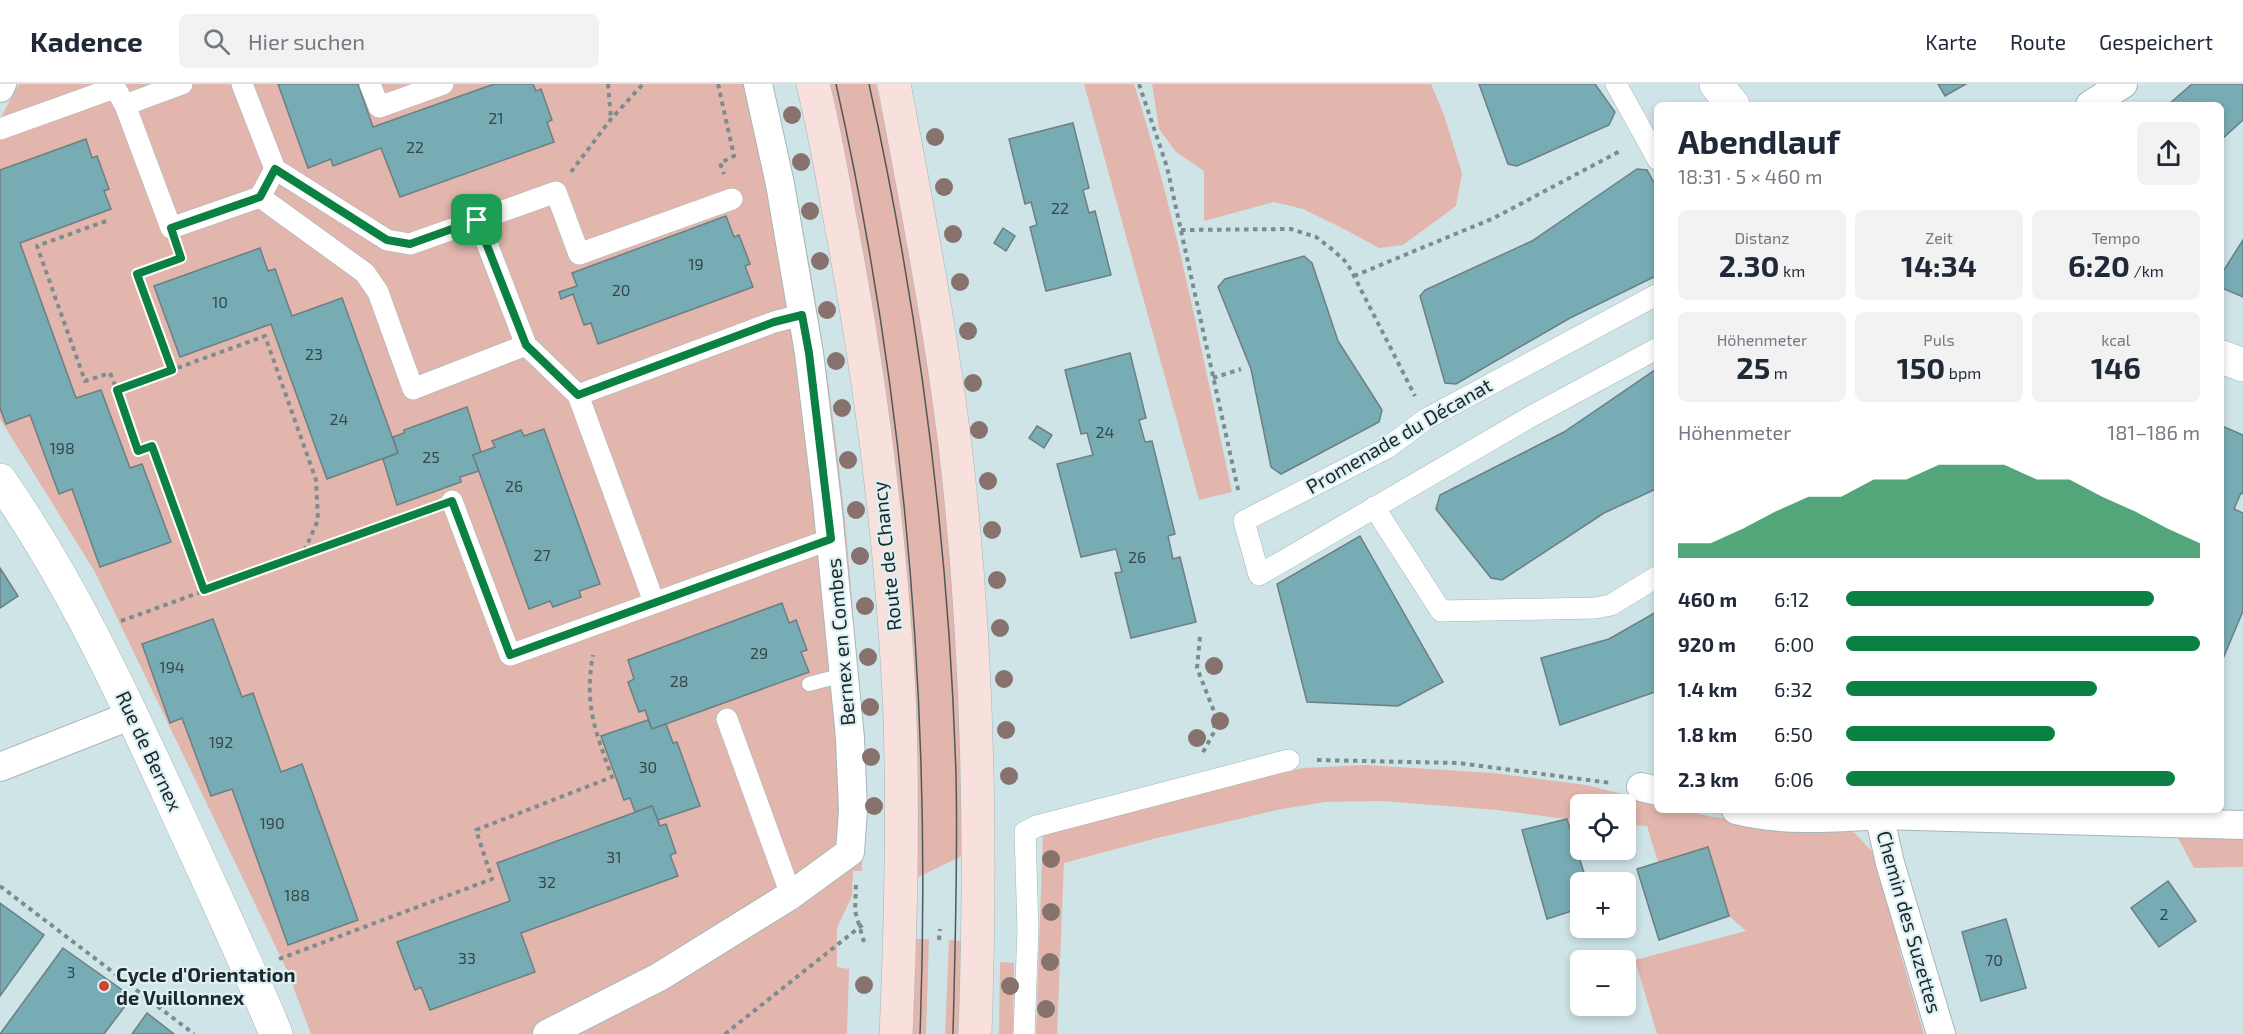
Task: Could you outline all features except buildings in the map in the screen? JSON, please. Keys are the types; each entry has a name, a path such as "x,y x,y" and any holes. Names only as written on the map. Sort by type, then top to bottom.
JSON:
{"main road":[{"name":"Route de Chancy","path":"813,84 822,119 854,293 870,398 890,572 899,694 901,898 896,1034"},
{"path":"894,84 931,277 956,454 964,539 975,687 979,787 979,929 975,1034"}],"street":[{"path":"0,88 2,84"},
{"path":"0,129 117,92 182,84"},
{"path":"242,84 275,169 387,240 410,244 556,192 579,254 732,199"},
{"path":"370,84 379,107 443,84"},
{"name":"Bernex en Combes","path":"547,1034 659,977 791,895 850,852 853,810 850,738 811,364 780,184 758,84"},
{"path":"1616,84 1654,153"},
{"path":"1716,84 1731,102"},
{"path":"2095,102 2123,84"},
{"path":"117,92 171,228 260,197 275,169"},
{"path":"260,197 365,273 378,292 413,389 526,345"},
{"path":"477,220 526,345 578,395 654,602"},
{"name":"Promenade du Décanat","path":"1244,521 1387,448 1426,419 1654,296"},
{"path":"578,395 774,322 802,315"},
{"path":"1244,521 1259,575 1530,417 1654,350"},
{"path":"2224,358 2243,365"},
{"name":"Rue de Bernex","path":"0,480 69,590 132,715 250,970 276,1034"},
{"path":"452,501 510,655 831,539"},
{"path":"1374,507 1441,611 1595,608 1611,605 1654,578"},
{"path":"0,767 132,715"},
{"path":"727,720 791,895"},
{"path":"1024,1034 1028,930 1025,832 1037,825 1289,760"},
{"path":"1749,813 1827,818 1870,813"},
{"name":"Chemin des Suzettes","path":"1878,813 1890,863 1941,1034"},
{"path":"1906,813 2243,825"}],"lane":[{"path":"809,684 843,675"}],"path":[{"path":"608,84 611,119"},
{"path":"556,192 611,119 643,84"},
{"path":"718,84 734,156 720,163 732,199"},
{"path":"1139,84 1167,167 1244,521"},
{"path":"1354,276 1494,218 1644,136"},
{"path":"106,221 37,246 85,381 110,373 138,451 152,446 204,590"},
{"path":"171,228 181,258 137,274 172,370"},
{"path":"1181,230 1291,229 1316,237 1333,250 1347,263 1426,419"},
{"path":"117,390 265,336 316,480 318,520 303,554"},
{"path":"1213,378 1241,369"},
{"path":"117,623 452,501"},
{"path":"275,960 492,879 476,830 612,777 593,726 588,681 599,622"},
{"path":"1191,785 1191,772 1214,732 1215,714 1197,668 1200,637"},
{"path":"1289,760 1458,763 1649,789"},
{"path":"0,886 194,1034"},
{"path":"856,894 855,911 859,928"},
{"path":"725,1034 880,910 901,898"},
{"path":"939,939 940,929"}],"shaded area":[{"path":"19,84 772,84 797,200 818,318 835,436 851,593 858,712 862,871 853,871 852,896 837,928 837,967 849,969 847,1034 311,1034 286,968 95,572 0,419 0,119"},
{"path":"828,84 876,84 923,332 940,457 954,617 964,855 916,878"},
{"path":"1084,84 1134,84 1176,236 1232,492 1199,500"},
{"path":"1152,84 1431,84 1444,115 1462,173 1456,206 1403,245 1379,248 1303,209 1274,202 1204,221 1204,171 1176,152 1159,129"},
{"path":"1366,765 1493,773 1586,785 1622,794 1570,794 1570,820 1497,810 1381,801 1325,802 1282,809 1153,839 1064,863 1057,1034 1036,1034 1043,831 1303,768"},
{"path":"1636,798 1654,802 1654,813 1695,813 1712,817 1845,830 1855,833 1876,856 1905,943 1898,945 1924,1034 1657,1034 1636,960 1746,931 1729,916 1708,847 1658,862 1647,826 1636,825"},
{"path":"2177,836 2243,839 2243,867 2194,868"},
{"path":"916,939 929,939 926,1034 913,1034"},
{"path":"949,940 963,941 961,1034 945,1034"},
{"path":"1000,962 1014,963 1013,1034 999,1034"}],"tram line":[{"path":"836,84 860,201 880,319 897,438 909,556 922,795 923,914 920,1034"},
{"path":"869,84 903,255 929,427 939,514 952,688 957,807 953,1034"}],"place":[{"name":"Cycle d'Orientation de Vuillonnex","path":"104,986"}],"route":[{"path":"275,169 387,240 410,244 477,220 526,345 578,395 774,322 802,315 809,353 831,539 510,655 452,501 204,590 152,446 138,451 117,390 172,370 137,274 181,258 171,228 260,197 275,169"}]}
